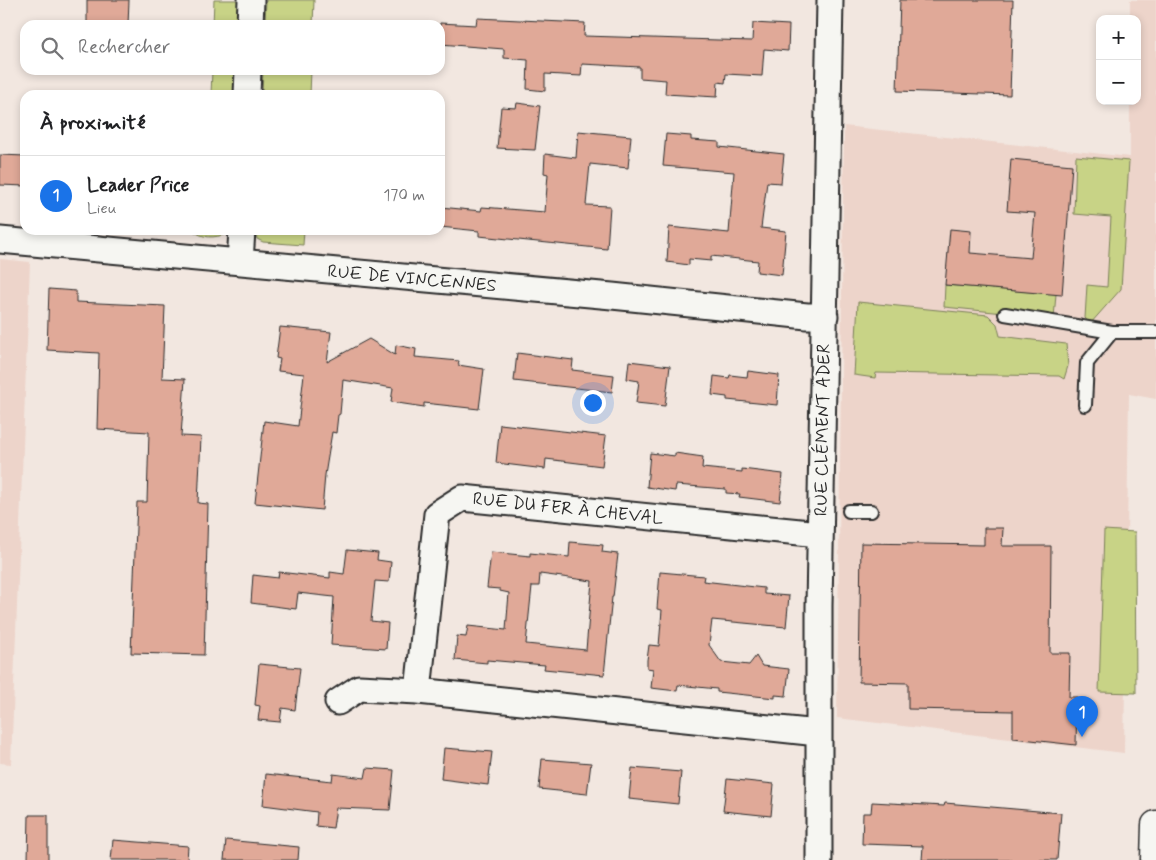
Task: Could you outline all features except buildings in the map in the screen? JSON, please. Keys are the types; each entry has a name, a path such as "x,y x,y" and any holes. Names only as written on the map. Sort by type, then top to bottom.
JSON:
{"main road":[{"path":"1155,860 1156,825"}],"street":[{"path":"250,20 251,0"},
{"name":"RUE CLÉMENT ADER","path":"819,860 820,534 830,0"},
{"path":"247,90 248,75"},
{"path":"240,262 242,235"},
{"name":"RUE DE VINCENNES","path":"0,240 807,316 825,316"},
{"name":"RUE DU FER À CHEVAL","path":"418,690 437,514 462,498 820,534"},
{"path":"338,702 359,688 418,690 818,733"}],"lane":[{"path":"1005,314 1112,332 1156,332"},
{"path":"1085,405 1087,363 1112,332"},
{"path":"849,511 871,511"}],"shaded area":[{"path":"1130,0 1156,0 1156,399 1129,394 1124,753 837,718 844,126 1130,157 1130,105 1141,105 1141,15 1130,15"},
{"path":"0,259 30,262 11,764 0,763"}],"green space":[{"path":"214,0 239,0 238,20 213,20"},
{"path":"266,0 314,0 313,20 265,20"},
{"path":"212,75 236,75 235,90 211,90"},
{"path":"263,75 311,75 310,90 262,90"},
{"path":"1076,156 1129,161 1121,289 1090,324 1085,318 1087,285 1107,287 1111,217 1074,214"},
{"path":"201,235 222,235 217,236"},
{"path":"257,235 304,235 303,245 263,242 257,239"},
{"path":"945,285 1056,294 1054,318 944,307"},
{"path":"858,302 988,315 997,324 1000,336 1066,344 1068,366 1064,379 1059,376 876,373 875,378 854,375"},
{"path":"1104,530 1135,532 1136,693 1099,692"}],"place":[{"name":"Leader Price","path":"1082,737"}]}
